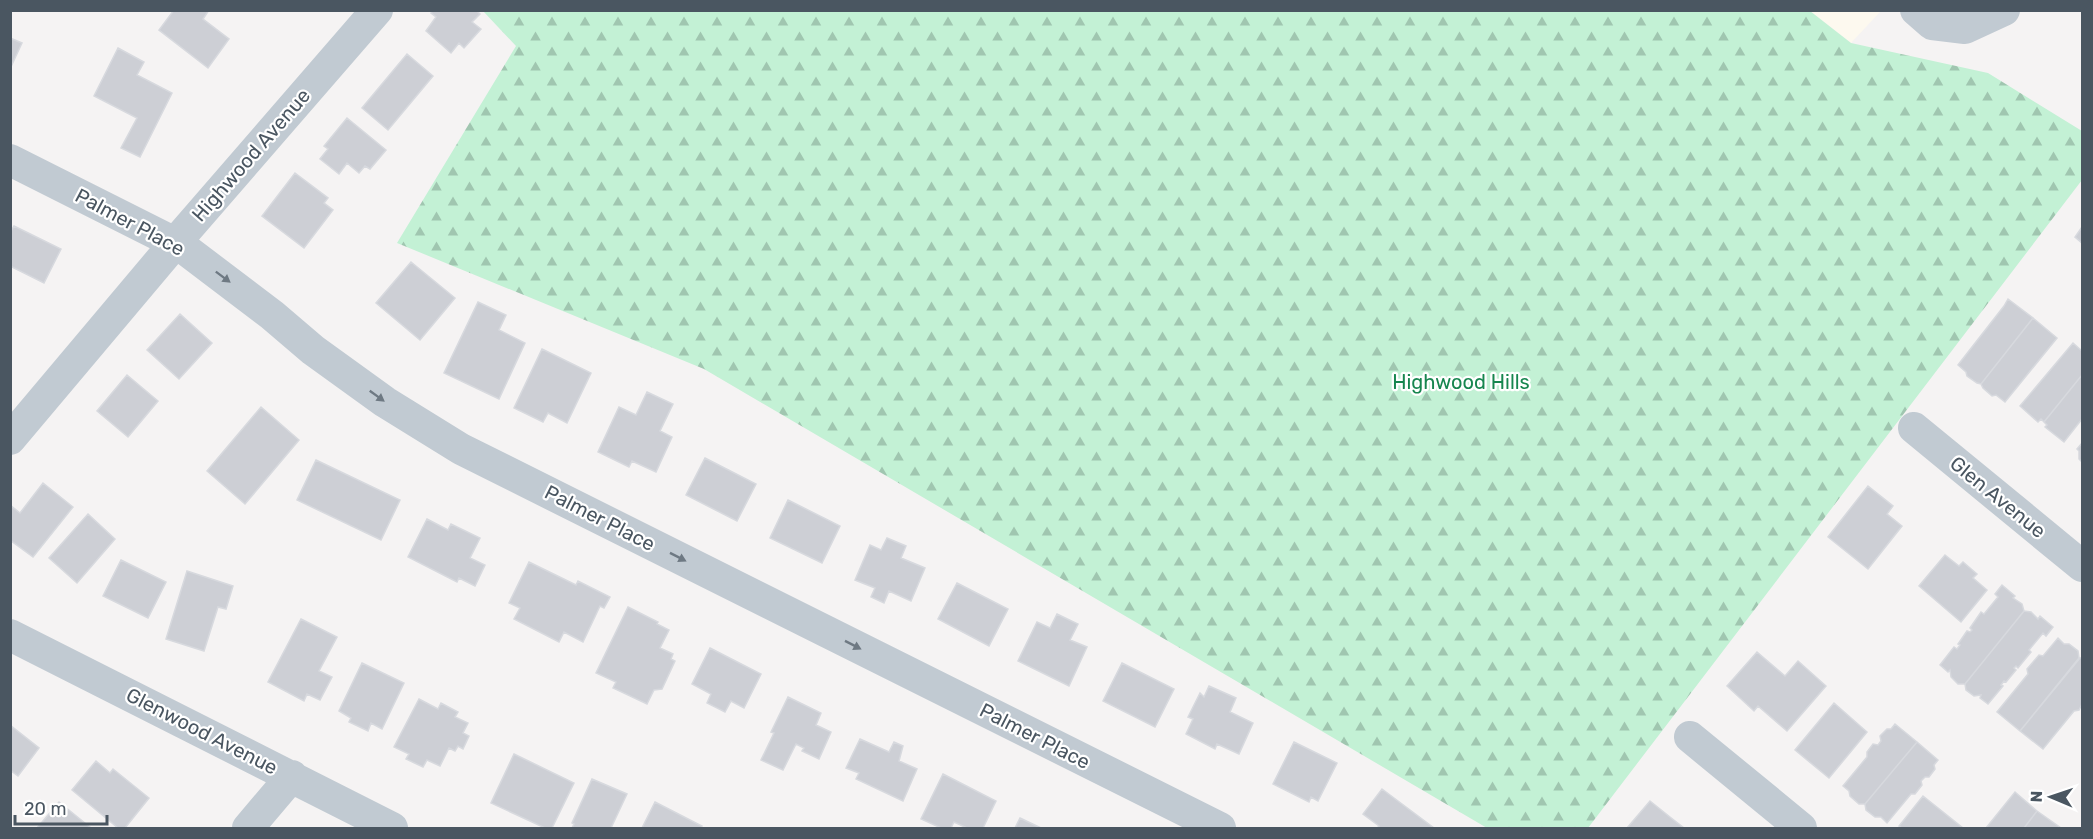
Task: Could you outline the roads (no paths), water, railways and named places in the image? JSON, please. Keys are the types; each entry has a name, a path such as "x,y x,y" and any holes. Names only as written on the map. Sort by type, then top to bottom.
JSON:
{"street":[{"name":"Highwood Avenue","path":"10,439 377,10"},
{"path":"1916,10 1932,24 1965,28 2003,12"},
{"name":"Palmer Place","path":"10,160 176,243 272,315 313,350 385,402 461,448 1220,828"},
{"name":"Glen Avenue","path":"1914,428 2082,566"},
{"name":"Glenwood Avenue","path":"10,635 392,828"},
{"path":"1690,737 1801,828"},
{"path":"248,828 292,776"}],"park label":[{"name":"Highwood Hills","path":"1461,382"}]}
